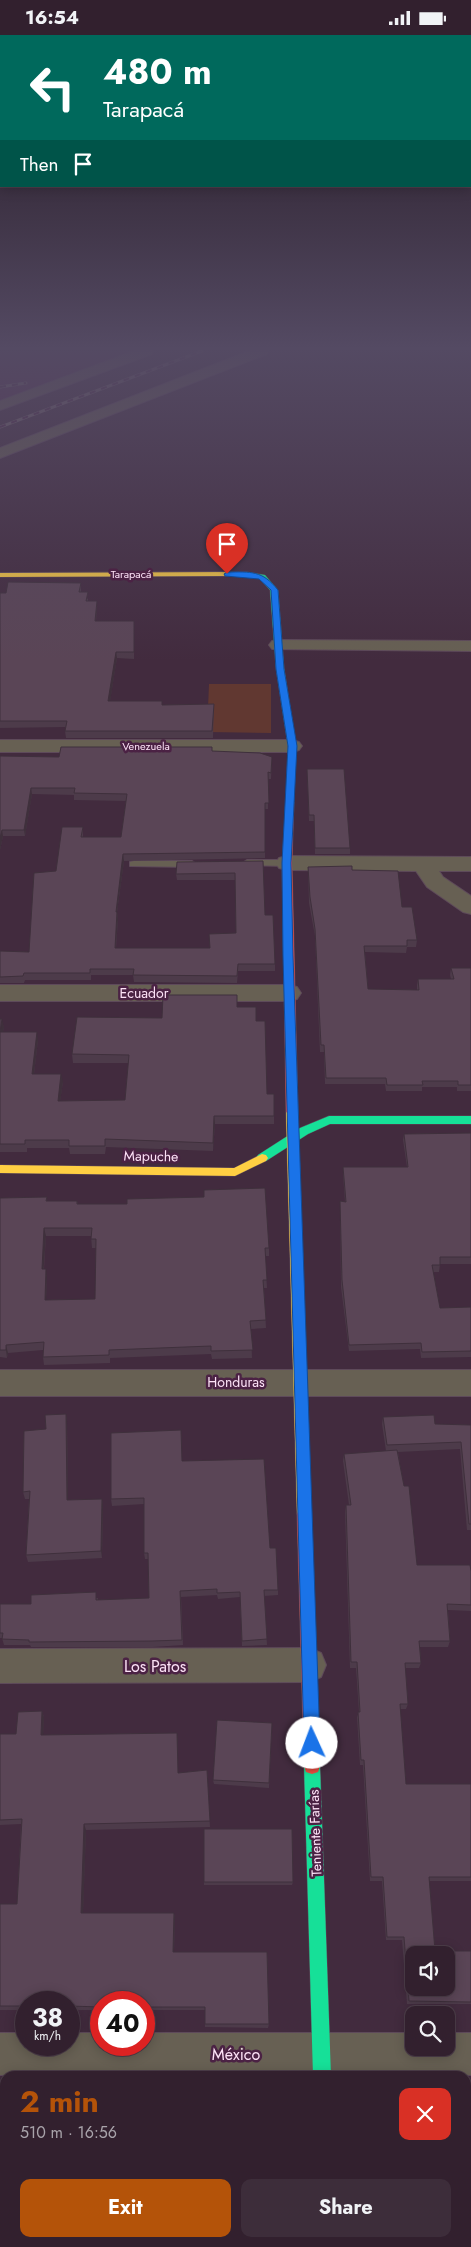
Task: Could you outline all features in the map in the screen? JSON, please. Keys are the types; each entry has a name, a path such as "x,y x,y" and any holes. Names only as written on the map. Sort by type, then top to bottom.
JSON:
{"street":[{"name":"Tarapacá","path":"0,575 237,574 262,577"},
{"name":"Teniente Farías","path":"262,577 274,590 278,645 292,746 287,863 292,1137 322,2065"},
{"path":"278,645 471,646"},
{"name":"Venezuela","path":"0,745 292,746"},
{"path":"287,863 471,864"},
{"path":"423,864 435,882 471,907"},
{"name":"Ecuador","path":"0,993 289,993"},
{"path":"292,1137 313,1125 329,1121 471,1120"},
{"name":"Mapuche","path":"0,1169 235,1172 255,1165 292,1137"},
{"name":"Honduras","path":"0,1383 300,1381 471,1383"},
{"name":"Los Patos","path":"0,1666 309,1665"},
{"name":"México","path":"0,2053 322,2065 471,2054"}],"lane":[{"path":"134,864 202,863"},
{"path":"232,863 287,863"}],"shaded area":[{"path":"209,684 271,684 271,733 207,732"}],"building":[{"path":"8,582 81,583 79,592 88,592 86,601 97,601 95,621 134,621 134,652 116,652 108,701 162,701 162,705 214,704 212,731 65,731 67,721 0,721 0,593 6,593"},
{"path":"61,747 212,747 212,751 260,753 272,757 271,773 268,772 269,803 265,803 265,852 123,854 116,912 115,948 210,948 209,934 236,933 235,873 176,874 177,862 263,861 265,915 273,915 275,964 238,964 237,976 133,975 134,969 90,969 90,973 24,973 23,976 0,977 0,951 29,952 34,873 56,871 62,827 83,827 81,837 121,837 127,794 74,793 75,788 31,788 24,830 2,830 0,838 0,756 59,757"},
{"path":"307,769 344,769 350,848 315,848 314,815 309,815"},
{"path":"352,866 352,870 398,871 402,907 412,907 417,940 407,940 407,946 364,946 368,989 419,990 418,979 454,979 451,968 471,968 471,1085 458,1085 458,1081 422,1081 423,1085 387,1085 386,1078 326,1078 324,1045 321,1045 315,929 308,867"},
{"path":"163,995 237,995 237,1007 256,1007 256,1021 265,1021 267,1094 274,1094 274,1116 214,1116 213,1143 105,1139 105,1146 69,1146 69,1140 25,1140 25,1144 0,1144 0,1032 37,1032 32,1074 61,1074 58,1101 125,1100 129,1055 72,1054 77,1017 162,1018"},
{"path":"471,1133 471,1257 440,1257 440,1265 432,1265 440,1308 471,1307 471,1351 422,1352 421,1343 349,1345 342,1280 340,1201 346,1202 343,1167 408,1167 404,1134"},
{"path":"265,1188 269,1248 265,1248 267,1280 263,1280 266,1320 250,1321 253,1350 211,1351 211,1346 109,1350 109,1355 43,1357 44,1342 6,1345 6,1350 0,1350 0,1198 47,1197 46,1201 77,1201 77,1204 127,1204 127,1199 204,1197 204,1190","holes":["44,1228 92,1228 91,1239 96,1239 95,1299 45,1300 46,1269 42,1269"]},
{"path":"66,1414 67,1500 102,1499 101,1551 26,1555 30,1491 23,1492 24,1431 46,1429 45,1415"},
{"path":"434,1415 435,1424 471,1425 471,1524 469,1524 461,1442 387,1445 383,1417"},
{"path":"181,1430 182,1461 264,1459 270,1548 276,1548 278,1590 264,1590 267,1639 242,1641 240,1592 217,1593 217,1589 180,1591 182,1640 29,1642 29,1640 2,1639 3,1633 0,1633 0,1604 31,1604 31,1595 96,1592 96,1600 149,1598 148,1553 144,1553 144,1498 111,1499 111,1433"},
{"path":"397,1450 404,1486 409,1486 417,1565 470,1565 471,1605 447,1604 450,1641 419,1641 421,1663 405,1663 408,1704 400,1704 406,1784 471,1784 471,1877 429,1877 435,1946 405,1946 405,1950 404,1937 387,1937 383,1877 371,1877 364,1760 361,1760 357,1662 351,1662 346,1505 351,1505 344,1454"},
{"path":"42,1711 41,1735 177,1733 178,1773 207,1770 210,1821 84,1824 81,1913 174,1913 173,1952 267,1952 269,2024 205,2024 205,2007 155,2007 155,1991 90,1991 90,2007 80,2006 80,1991 15,1991 15,2006 0,2006 0,1904 17,1904 22,1819 0,1820 0,1734 16,1734 18,1712"},
{"path":"217,1720 272,1723 269,1783 213,1780"},
{"path":"204,1829 292,1829 293,1882 204,1882"},
{"path":"455,1951 471,1951 471,2002 409,2001 409,1996 455,1996"}],"traffic: fast":[{"path":"230,574 247,574 262,577 274,590 280,668 292,746 290,802"},
{"path":"262,1158 304,1131 329,1120 471,1120"},
{"path":"312,1766 322,2071"}],"traffic: slow":[{"path":"0,575 230,574"},
{"path":"292,1112 304,1514"},
{"path":"0,1169 235,1172 262,1158"}],"traffic: jam":[{"path":"290,802 287,863 292,1112"},
{"path":"304,1514 312,1766"}],"route":[{"path":"227,574 247,574 262,577 274,590 280,669 292,746 287,863 288,956 292,1137 312,1743"}]}
